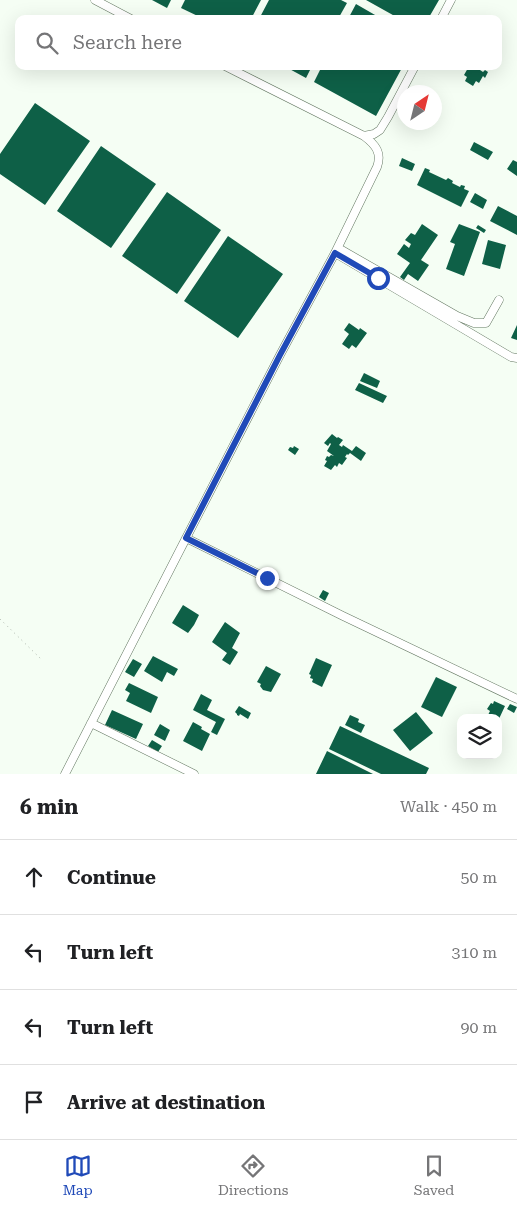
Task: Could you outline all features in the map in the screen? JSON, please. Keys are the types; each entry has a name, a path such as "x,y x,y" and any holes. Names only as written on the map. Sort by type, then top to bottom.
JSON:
{"street":[{"path":"95,0 123,15"},
{"path":"443,15 451,0"},
{"path":"65,774 280,355 337,251 379,161 379,153 376,146 364,136 233,70"},
{"path":"364,136 374,134 380,130 413,70"},
{"path":"337,251 457,316 474,323 486,323 499,300"},
{"path":"337,251 512,357 517,358"},
{"path":"186,538 517,699"},
{"path":"92,723 194,774"}],"path":[{"path":"0,619 41,659"}],"building":[{"path":"152,0 171,0 167,8"},
{"path":"185,0 261,0 253,15 196,15 181,8"},
{"path":"269,0 341,0 347,3 340,15 261,15"},
{"path":"366,0 439,0 430,15 393,15"},
{"path":"356,4 375,15 350,15"},
{"path":"291,70 310,70 306,78"},
{"path":"320,70 401,70 376,116 314,82"},
{"path":"467,70 480,70 483,72 485,70 488,72 485,78 483,76 479,83 476,81 473,86 465,81 467,77 464,75"},
{"path":"35,103 90,141 45,205 0,174 0,154"},
{"path":"474,142 493,152 488,160 470,150"},
{"path":"101,146 156,184 111,248 57,211"},
{"path":"402,158 415,164 412,171 399,166"},
{"path":"513,160 517,162 517,176 507,169"},
{"path":"425,168 446,180 448,178 453,181 452,183 460,187 461,185 465,186 464,189 469,191 461,207 417,185"},
{"path":"167,192 221,230 177,294 122,256"},
{"path":"475,193 487,200 483,209 470,202"},
{"path":"498,206 517,216 517,235 490,221"},
{"path":"422,224 438,235 421,260 429,265 418,281 408,274 404,280 400,277 410,263 397,254 404,244 409,248 411,244 405,240 411,233 415,235"},
{"path":"459,224 480,232 464,276 446,269 455,244 450,242"},
{"path":"478,225 486,230 484,233 476,228"},
{"path":"228,236 283,274 238,338 184,301"},
{"path":"488,240 506,245 500,269 482,264"},
{"path":"349,323 367,333 356,348 352,345 349,349 342,344 349,334 344,330"},
{"path":"517,325 517,340 511,338"},
{"path":"364,373 380,381 377,388 360,381"},
{"path":"359,383 387,396 383,403 355,390"},
{"path":"332,434 343,440 339,445 342,447 343,445 352,451 356,446 366,453 361,461 350,453 345,457 347,458 342,465 339,463 337,467 335,465 331,470 324,466 327,456 334,456 327,451 331,444 328,446 324,443"},
{"path":"294,446 299,449 295,455 288,450"},
{"path":"323,590 329,593 325,601 319,597"},
{"path":"183,605 199,615 188,633 172,623"},
{"path":"225,622 240,633 232,648 238,652 230,665 222,660 227,653 212,642"},
{"path":"153,656 178,669 174,676 167,672 162,682 144,671"},
{"path":"316,658 332,665 322,687 312,682 313,679 310,678 311,675 309,674"},
{"path":"133,659 142,664 134,677 125,672"},
{"path":"266,666 281,674 271,692 263,690 260,686 261,684 257,682"},
{"path":"436,677 457,687 442,717 421,707"},
{"path":"129,683 158,697 151,713 126,701 130,693 125,690"},
{"path":"201,694 212,700 207,710 225,719 217,735 211,732 216,722 193,710"},
{"path":"494,701 505,706 501,714 488,714 490,711 487,709 491,703 493,704"},
{"path":"510,704 517,707 514,713 507,709"},
{"path":"239,706 251,713 248,719 240,714 239,716 237,715 235,712"},
{"path":"112,710 143,724 136,739 105,725"},
{"path":"416,712 433,733 410,751 393,730"},
{"path":"350,715 359,719 358,722 365,725 361,733 345,725"},
{"path":"193,722 210,734 202,751 183,741"},
{"path":"160,724 170,730 165,741 154,735"},
{"path":"340,726 429,768 426,774 381,774 329,749"},
{"path":"152,740 162,746 158,752 148,746"},
{"path":"327,751 373,774 316,774"}],"route":[{"path":"267,578 186,538 335,253 378,278"}]}
